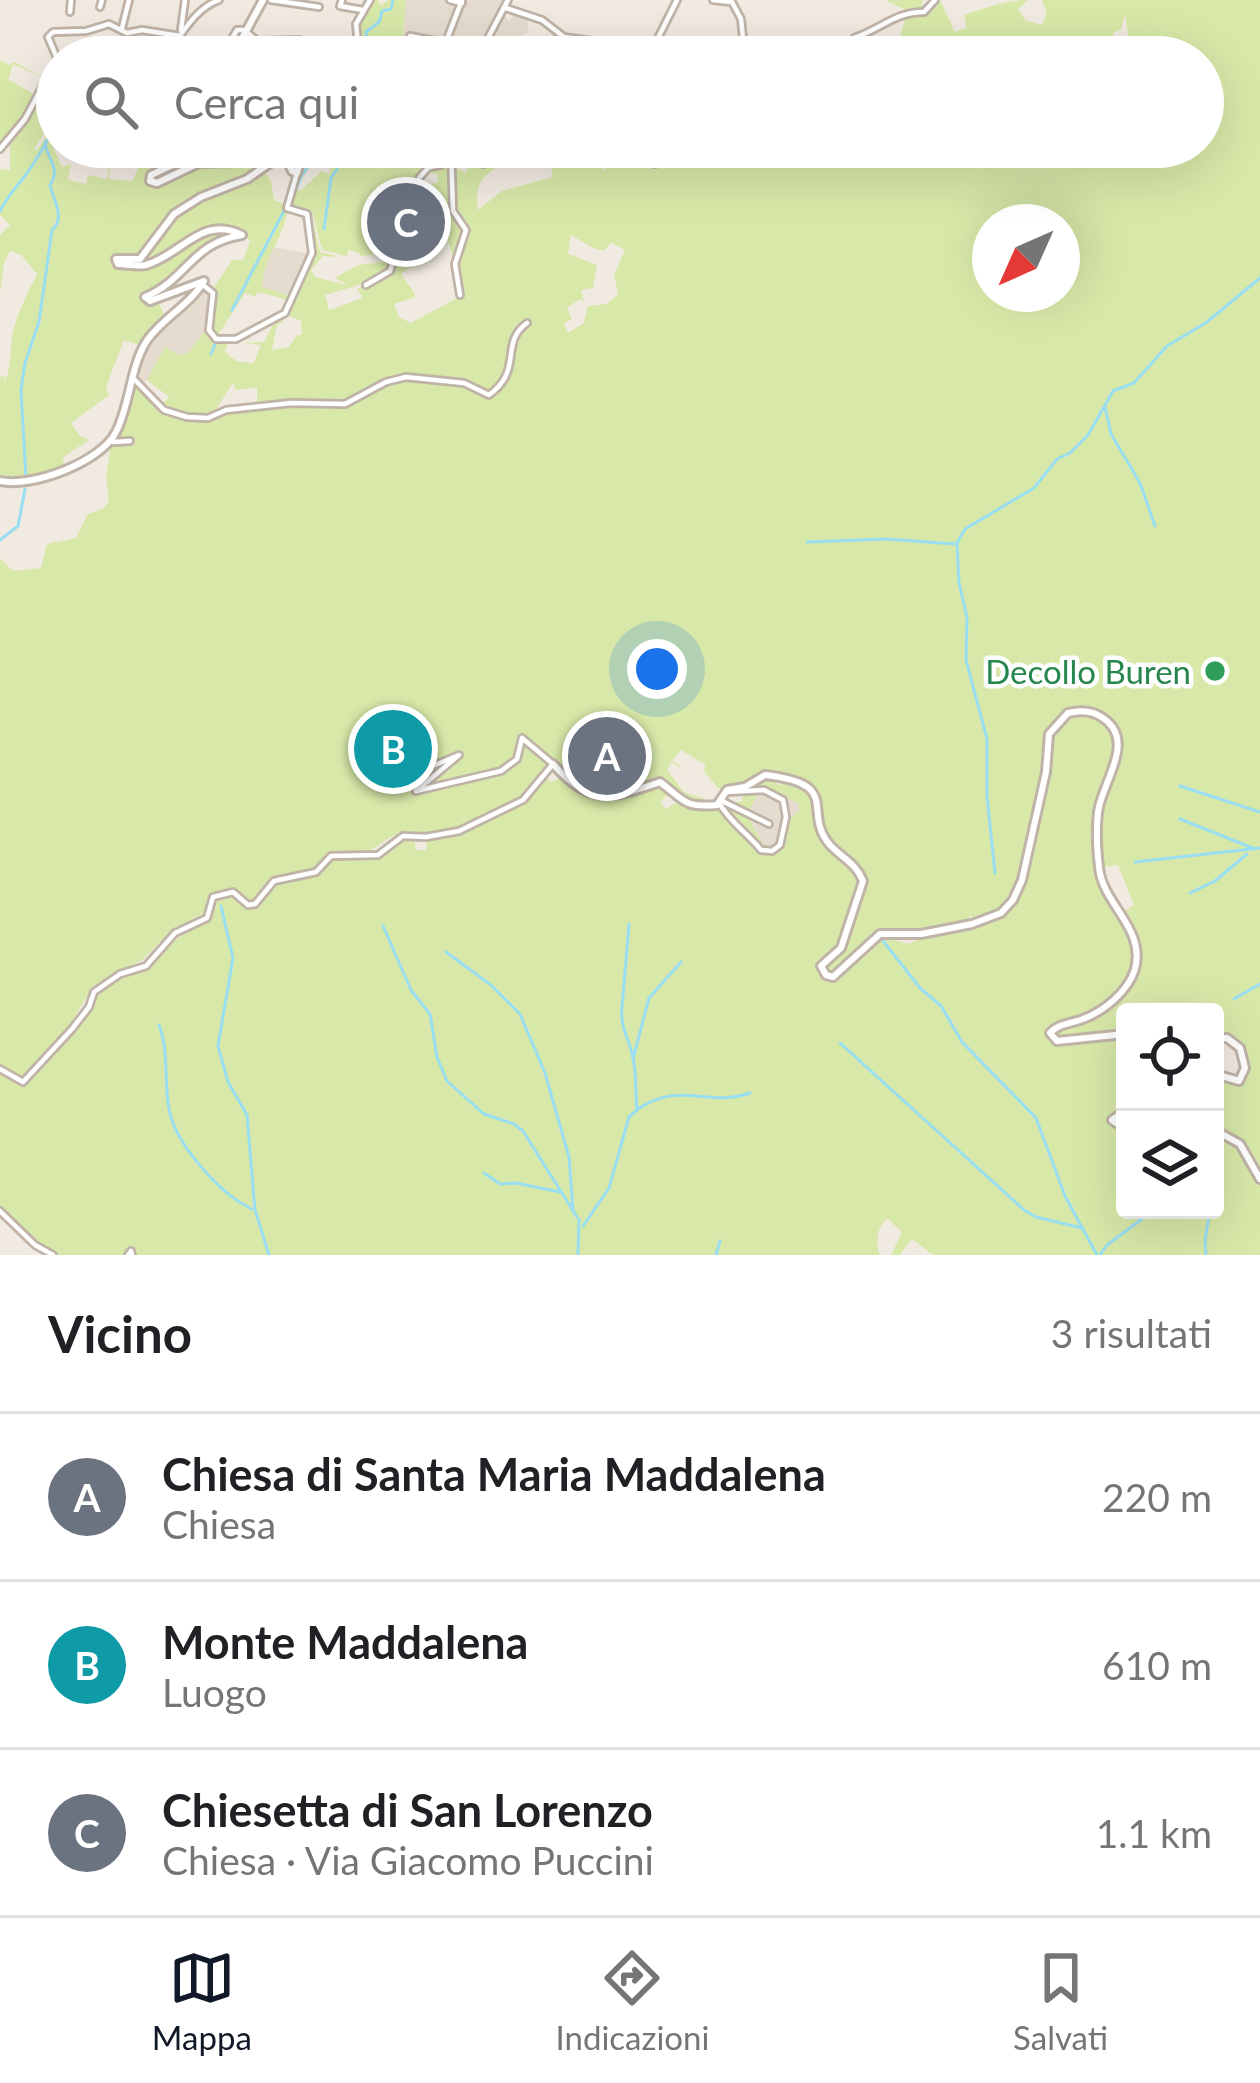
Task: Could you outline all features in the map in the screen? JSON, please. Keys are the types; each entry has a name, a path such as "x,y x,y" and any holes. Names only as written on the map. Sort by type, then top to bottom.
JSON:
{"street":[{"path":"70,12 71,0"},
{"path":"122,28 129,0"},
{"path":"180,36 185,0"},
{"path":"180,36 199,11 219,0"},
{"path":"241,36 266,0 319,7"},
{"path":"341,0 340,6 363,10"},
{"path":"356,36 370,0"},
{"path":"449,36 462,1 450,0"},
{"path":"661,36 676,0"},
{"path":"713,0 732,2 740,14 743,36"},
{"path":"862,36 902,13 924,12 934,0"},
{"path":"491,36 507,9 542,20 563,36"},
{"path":"49,36 105,24 127,33 142,30 180,36"},
{"path":"231,36 244,30 252,36"},
{"path":"0,148 36,98"},
{"path":"166,168 150,181 158,183 189,168"},
{"path":"263,168 174,214 140,259 116,259 118,264 143,266 194,234 241,232 240,237 229,235 210,243 166,287 145,299 200,280 213,293 209,330 216,339 236,339 285,313 312,253 307,214 287,208 298,168"},
{"path":"290,168 297,173"},
{"path":"366,285 390,271 419,178 428,168"},
{"path":"451,168 453,211 466,230 455,264 460,295"},
{"path":"130,442 113,442 113,437 145,344 203,285"},
{"path":"133,380 164,410 208,418 226,410 291,403 345,404 406,377 464,383 489,395 508,377 513,339 527,323"},
{"path":"0,481 24,484 50,476 77,464 113,437"},
{"path":"721,799 768,775 808,787 816,796 825,838 853,863 863,880 841,948 821,966 833,977 880,934 921,934 972,924 1005,909 1022,880 1046,772 1048,734 1057,720 1072,712 1087,711 1103,718 1118,747 1098,810 1099,869 1134,938 1136,967 1115,999 1050,1033 1057,1041 1116,1035"},
{"path":"435,765 459,754 418,792 501,771 518,759 523,738 567,782 591,795 632,793 660,782 680,802 701,806 721,799 764,790 781,798 786,817 781,844 774,850 761,850 735,827 721,799"},
{"path":"0,1070 23,1082 72,1029 94,992 120,974 146,966 175,933 207,918 213,897 233,892 247,904 255,904 274,881 316,872 331,856 378,855 403,836 459,831 523,800 553,764"},
{"path":"721,799 769,824"},
{"path":"1224,1038 1237,1045 1245,1068 1238,1081 1224,1077"},
{"path":"1224,1135 1240,1144 1260,1179"},
{"path":"0,1210 35,1245 53,1255"}],"shaded area":[{"path":"406,0 459,0 446,36 403,36"},
{"path":"463,0 507,0 491,30 504,15 509,21 516,12 527,15 528,32 521,36 449,36"},
{"path":"275,247 310,254 291,296 261,287 260,270"},
{"path":"203,288 211,291 207,328 189,353 161,355 147,380 141,384 135,380 147,344"},
{"path":"760,788 798,803 799,811 774,848 763,844 747,815"}],"green space":[{"path":"372,0 381,5 406,0 403,36 359,36 358,25"},
{"path":"885,0 923,0 921,5 928,11 940,0 955,32 967,28 964,15 1020,0 1028,0 1018,9 1026,21 1042,25 1047,13 1042,0 1260,0 1260,1176 1243,1145 1224,1134 1224,1079 1243,1080 1247,1066 1237,1043 1224,1034 1224,1003 1116,1003 1116,1033 1053,1037 1057,1028 1080,1021 1115,1001 1131,978 1119,994 1094,1012 1052,1028 1048,1037 1059,1047 1073,1039 1116,1037 1116,1114 1110,1118 1116,1125 1116,1219 1224,1219 1224,1137 1237,1145 1260,1181 1260,1255 933,1255 912,1239 900,1255 891,1255 902,1232 888,1219 878,1235 880,1255 135,1255 130,1249 125,1255 56,1255 32,1239 0,1205 0,1073 17,1083 28,1081 83,1021 98,996 117,979 147,969 178,938 210,920 218,901 233,896 256,907 276,882 316,876 336,857 380,859 406,838 415,839 415,850 426,850 427,840 478,824 508,809 534,787 545,773 550,782 567,781 562,766 544,756 547,765 520,798 461,829 392,836 370,851 327,855 315,868 272,878 250,903 235,889 208,897 204,913 173,929 142,960 93,986 70,1025 22,1078 0,1067 0,558 13,571 41,568 47,544 76,538 88,514 103,509 109,501 110,452 99,450 119,432 134,382 159,407 176,416 190,419 281,410 282,404 236,409 257,405 257,387 236,390 233,383 213,414 177,414 161,406 169,397 147,380 165,347 180,356 189,352 207,328 212,338 227,344 225,352 236,361 254,363 261,345 243,343 264,342 274,323 250,334 250,339 242,337 268,320 287,322 277,324 272,350 289,347 302,335 301,321 285,314 314,255 307,212 320,252 341,257 323,256 311,270 315,277 350,286 335,278 358,265 391,261 389,270 366,283 325,295 329,310 363,298 357,289 390,273 399,244 404,248 404,263 411,267 401,274 415,297 394,304 399,317 411,323 457,298 456,275 459,277 443,224 431,224 402,240 400,236 408,225 415,192 433,191 431,185 420,187 438,182 437,175 429,172 395,204 392,223 384,231 397,241 392,258 393,252 360,256 348,250 347,256 322,250 312,211 288,207 262,287 291,296 289,300 245,293 219,333 221,339 211,331 213,289 232,260 243,260 250,242 243,232 224,228 192,236 141,261 176,215 263,170 271,181 274,200 288,206 294,187 300,191 322,171 329,174 330,168 457,168 465,173 468,168 496,168 480,184 478,210 502,191 553,177 551,168 1224,168 1224,36 1127,36 1125,15 1121,30 1114,36 900,36 906,10","holes":["571,235 605,250 611,242 625,250 614,275 618,294 607,304 588,306 584,323 568,333 564,324 572,319 567,308 580,299 584,302 581,290 593,288 597,265 568,254","1070,709 1094,711 1109,718 1116,729 1115,759 1100,816 1101,867 1118,865 1134,905 1123,912 1132,935 1135,958 1098,873 1096,818 1115,739 1112,726 1101,717 1082,713 1061,720 1053,730 1037,830 1023,883 1015,899 1003,911 989,919 909,944 879,936 835,978 823,974 821,964 839,949 862,879 821,834 810,794 783,780 781,785 776,784 778,779 761,777 743,790 742,802 723,802 727,817 716,806 677,802 666,809 660,802 669,793 658,784 614,797 590,795 619,794 661,781 679,800 717,803 684,792 667,770 671,762 686,771 672,760 681,750 706,765 703,770 718,788 743,786 766,772 811,787 819,798 828,839 865,876 843,947 825,963 826,973 834,975 876,934 926,931 970,922 970,915 976,921 998,913 1018,890 1052,723","761,788 798,803 799,811 777,847 763,844 747,815"]},
{"path":"0,60 14,62 36,74 13,64 8,79 35,95 0,145"},
{"path":"36,101 36,168 70,168 68,180 86,184 88,175 106,179 109,168 108,179 132,181 138,168 161,168 150,173 150,184 155,187 192,168 261,168 173,212 142,256 114,257 118,267 144,267 210,232 234,234 208,243 143,296 146,303 157,299 166,319 142,346 124,340 106,387 109,395 71,423 89,440 62,458 66,467 22,481 0,479 0,377 5,376 4,384 16,321 37,274 21,255 10,251 0,292 0,235 10,225 0,215 0,169 10,170 10,137"},
{"path":"299,168 309,168 296,187"}],"waterway":[{"path":"366,36 382,11 391,9 393,0"},
{"path":"0,211 36,160"},
{"path":"26,478 21,390 39,322 52,230 58,220 50,185 54,168"},
{"path":"290,204 307,168"},
{"path":"324,229 331,178 338,168"},
{"path":"232,310 284,211"},
{"path":"957,543 965,529 1034,488 1057,459 1070,453 1088,435 1113,391 1134,383 1167,346 1207,322 1260,278"},
{"path":"211,354 216,342"},
{"path":"1105,407 1111,434 1140,483 1155,526"},
{"path":"0,540 18,526 25,489"},
{"path":"807,542 886,539 955,544"},
{"path":"957,544 967,617 966,660 987,739 995,873"},
{"path":"1180,786 1260,812"},
{"path":"1180,819 1255,849"},
{"path":"1135,862 1260,848"},
{"path":"1190,893 1215,881 1247,854"},
{"path":"221,906 233,958 218,1046 228,1082 247,1115 255,1210 269,1255"},
{"path":"583,1226 609,1188 629,1117 637,1110 634,1060 622,1014 629,924"},
{"path":"383,926 411,990 430,1014 437,1057 447,1081 484,1114 523,1131 577,1217"},
{"path":"880,937 920,988 941,1006 962,1042 1036,1118 1065,1196 1097,1255"},
{"path":"446,952 491,985 520,1014 545,1073 569,1157 573,1211"},
{"path":"633,1059 649,998 681,962"},
{"path":"1234,999 1260,984"},
{"path":"159,1025 169,1109 180,1137 214,1180 252,1209"},
{"path":"840,1043 1024,1210 1082,1228"},
{"path":"638,1109 668,1096 721,1098 750,1093"},
{"path":"484,1173 500,1184 560,1192"},
{"path":"578,1255 579,1219"},
{"path":"1100,1255 1142,1219"},
{"path":"1206,1255 1208,1219"},
{"path":"716,1255 720,1241"}],"place":[{"name":"Chiesetta di San Lorenzo","path":"406,222"},
{"name":"Decollo Buren","path":"1215,671"},
{"name":"Monte Maddalena","path":"393,749"},
{"name":"Chiesa di Santa Maria Maddalena","path":"607,756"}]}
